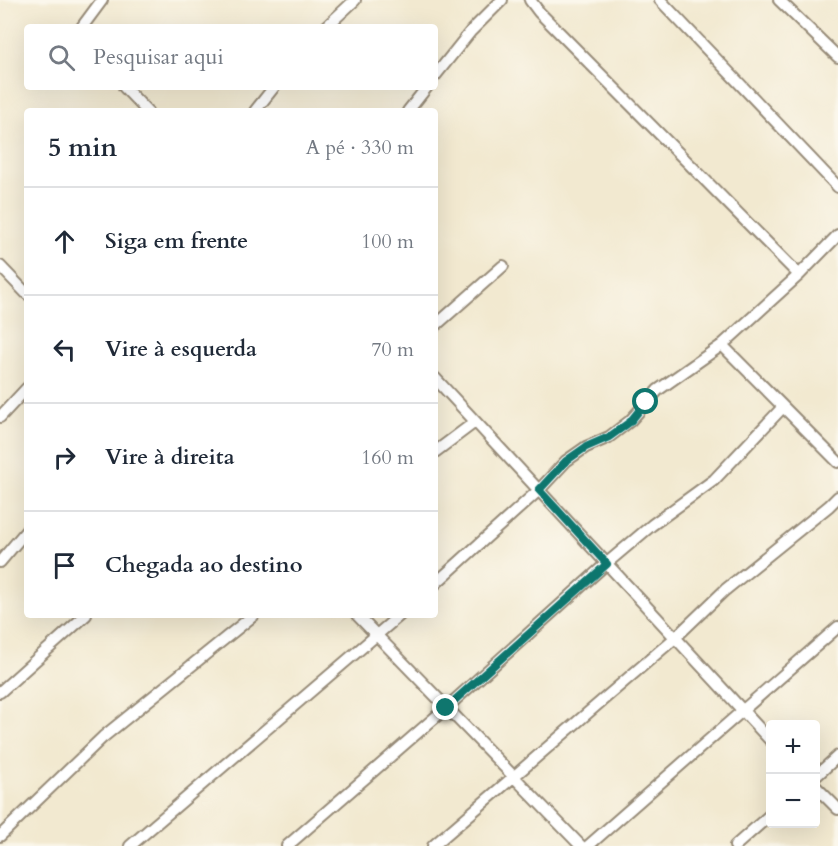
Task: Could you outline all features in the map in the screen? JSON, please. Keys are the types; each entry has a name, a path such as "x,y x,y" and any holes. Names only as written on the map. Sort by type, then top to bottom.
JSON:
{"street":[{"path":"84,24 102,0"},
{"path":"329,24 356,0"},
{"path":"438,72 471,31 502,0"},
{"path":"530,0 539,12 800,275"},
{"path":"660,0 838,187"},
{"path":"778,0 838,57"},
{"path":"127,90 144,108"},
{"path":"257,108 272,90"},
{"path":"410,108 425,90"},
{"path":"438,581 539,490 566,461 586,447 609,437 630,422 658,390 722,345 800,275 838,235"},
{"path":"438,323 503,266"},
{"path":"3,274 24,292"},
{"path":"722,345 838,462"},
{"path":"438,381 766,735"},
{"path":"0,417 24,391"},
{"path":"286,846 652,525 714,480 783,407"},
{"path":"438,450 475,422"},
{"path":"433,846 515,778 676,637 724,590 838,497"},
{"path":"0,562 24,534"},
{"path":"0,692 83,618"},
{"path":"0,836 103,737 250,618"},
{"path":"360,618 581,846"},
{"path":"130,846 397,618"},
{"path":"588,846 838,627"},
{"path":"818,774 838,756"},
{"path":"820,791 838,809"},
{"path":"735,846 766,819"}],"route":[{"path":"446,708 607,564 539,490 566,461 586,447 609,437 630,422 646,402"}]}
